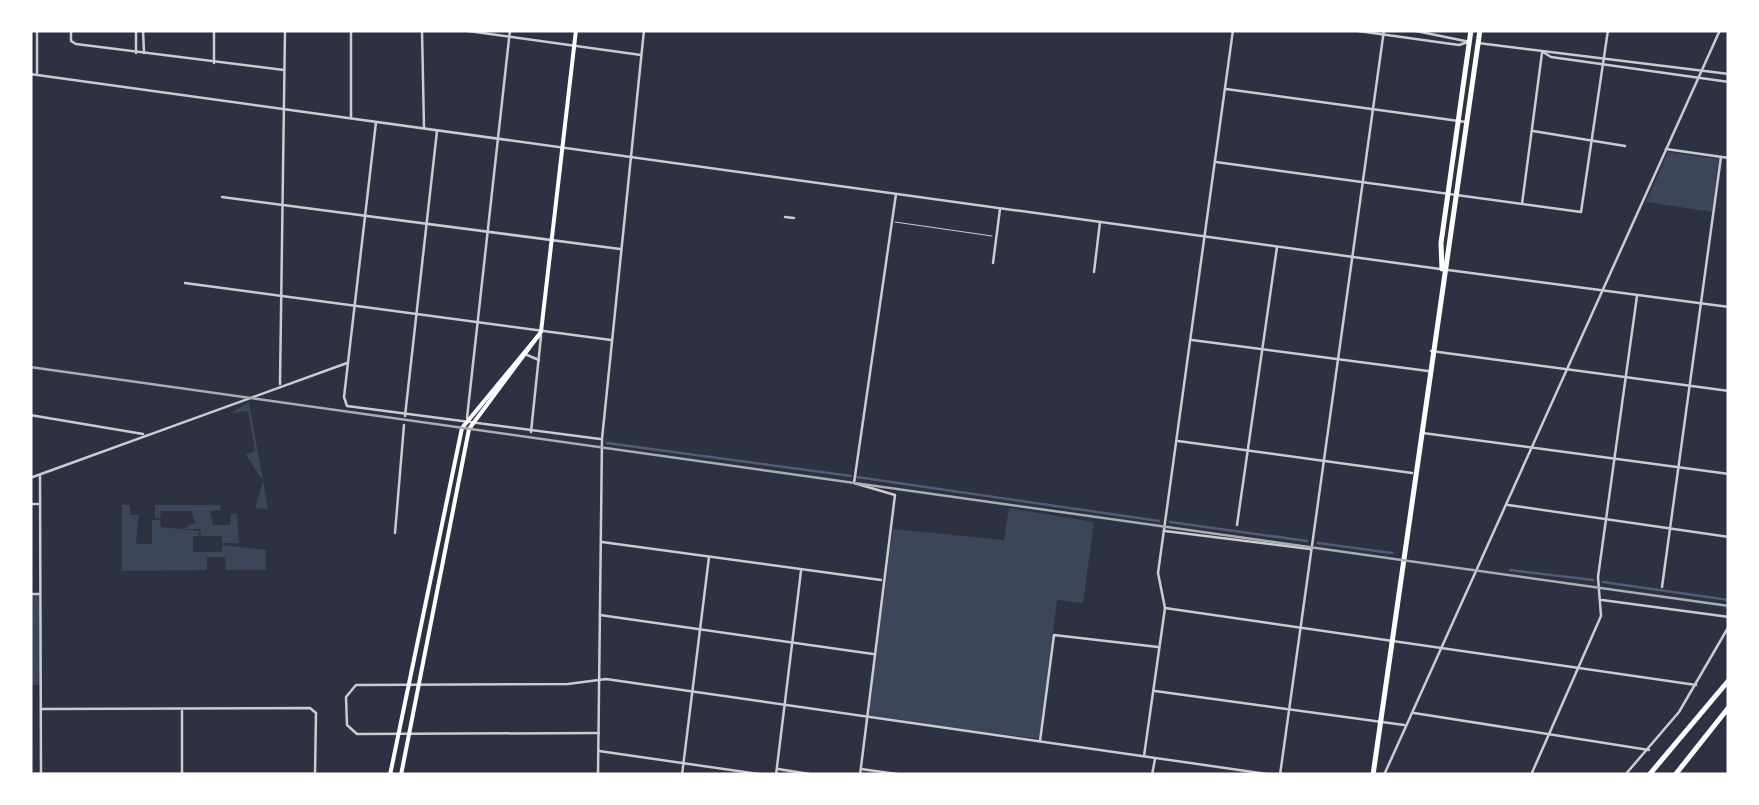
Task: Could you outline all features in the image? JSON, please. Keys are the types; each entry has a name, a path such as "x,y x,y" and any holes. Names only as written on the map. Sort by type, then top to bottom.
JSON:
{"main road":[{"path":"401,775 467,422 527,354 541,332 576,30"},
{"path":"1372,775 1471,30"},
{"path":"1442,269 1448,260 1480,30"},
{"path":"390,775 467,422 541,332"},
{"path":"1649,775 1729,680"},
{"path":"1675,775 1729,708"}],"street":[{"path":"37,30 37,75"},
{"path":"71,30 71,41 214,64 286,70"},
{"path":"136,30 136,53"},
{"path":"144,30 144,54"},
{"path":"214,30 214,64"},
{"path":"280,384 285,30"},
{"path":"351,30 351,118"},
{"path":"422,30 424,128"},
{"path":"461,30 510,33 642,56"},
{"path":"598,775 602,440 644,30"},
{"path":"1144,756 1165,608 1157,577 1233,30"},
{"path":"1351,30 1459,45 1469,42"},
{"path":"1411,30 1469,42 1729,74"},
{"path":"1214,162 1581,212 1608,30"},
{"path":"1392,774 1385,774 1720,30"},
{"path":"599,733 357,734 346,725 347,692 356,685 599,680 1277,775 1384,32"},
{"path":"467,422 510,33"},
{"path":"1542,52 1551,57 1729,82"},
{"path":"1522,205 1542,52"},
{"path":"1671,74 1672,66"},
{"path":"30,74 1729,308"},
{"path":"1225,89 1467,122"},
{"path":"376,122 345,402 353,408 405,416 602,440"},
{"path":"405,416 437,130"},
{"path":"1532,131 1625,146"},
{"path":"1666,149 1729,158"},
{"path":"1662,588 1721,157"},
{"path":"860,775 893,491 854,483 896,193"},
{"path":"222,198 280,202 622,249"},
{"path":"993,263 1000,207"},
{"path":"785,217 794,218"},
{"path":"1094,272 1100,221"},
{"path":"1237,525 1277,246"},
{"path":"185,283 612,340"},
{"path":"1531,775 1601,616 1598,577 1638,295"},
{"path":"531,434 541,332"},
{"path":"1189,340 1428,372"},
{"path":"1431,351 1729,391"},
{"path":"527,354 538,360"},
{"path":"30,478 280,384 348,364"},
{"path":"30,416 119,427 144,435"},
{"path":"395,534 404,425"},
{"path":"1420,432 1729,474"},
{"path":"1176,441 1414,474"},
{"path":"40,475 41,775"},
{"path":"30,504 41,504"},
{"path":"1507,505 1729,537"},
{"path":"1163,530 1312,549"},
{"path":"600,541 884,581"},
{"path":"682,775 709,556"},
{"path":"776,775 801,570"},
{"path":"30,594 40,594"},
{"path":"1601,600 1729,617"},
{"path":"1165,608 1696,685"},
{"path":"600,615 875,654"},
{"path":"1625,775 1649,750 1696,685 1729,626"},
{"path":"1040,741 1054,635 1160,647"},
{"path":"1153,691 1406,726"},
{"path":"30,774 315,775 314,710 41,709"},
{"path":"182,709 182,775"},
{"path":"1412,712 1649,750"},
{"path":"598,751 765,775"},
{"path":"1152,775 1155,758"},
{"path":"776,769 816,775"},
{"path":"861,769 904,775"}],"lane":[{"path":"892,222 997,236"}],"shaded area":[{"path":"1668,152 1719,159 1712,212 1646,202"},
{"path":"249,403 263,481 246,455 255,451 248,411 230,413"},
{"path":"263,481 268,509 255,508"},
{"path":"122,505 130,505 130,515 139,515 136,544 152,544 152,520 160,520 161,527 199,531 199,536 193,536 193,552 222,552 222,545 266,550 266,570 226,570 225,557 207,557 207,570 122,571"},
{"path":"155,505 220,505 221,510 210,511 213,525 230,525 231,515 237,513 239,543 222,543 222,536 201,536 200,529 182,529 195,523 191,511 161,511 160,518 155,518"},
{"path":"1009,508 1094,522 1083,603 1057,600 1039,739 867,717 893,529 1004,540"},
{"path":"30,594 40,594 41,685 30,685"}],"waterway":[{"path":"607,443 851,476"},
{"path":"857,477 1159,521"},
{"path":"1170,522 1307,541"},
{"path":"1318,543 1392,553"},
{"path":"1510,570 1593,580"},
{"path":"1603,582 1729,600"}],"railway":[{"path":"30,367 1729,606"}]}
